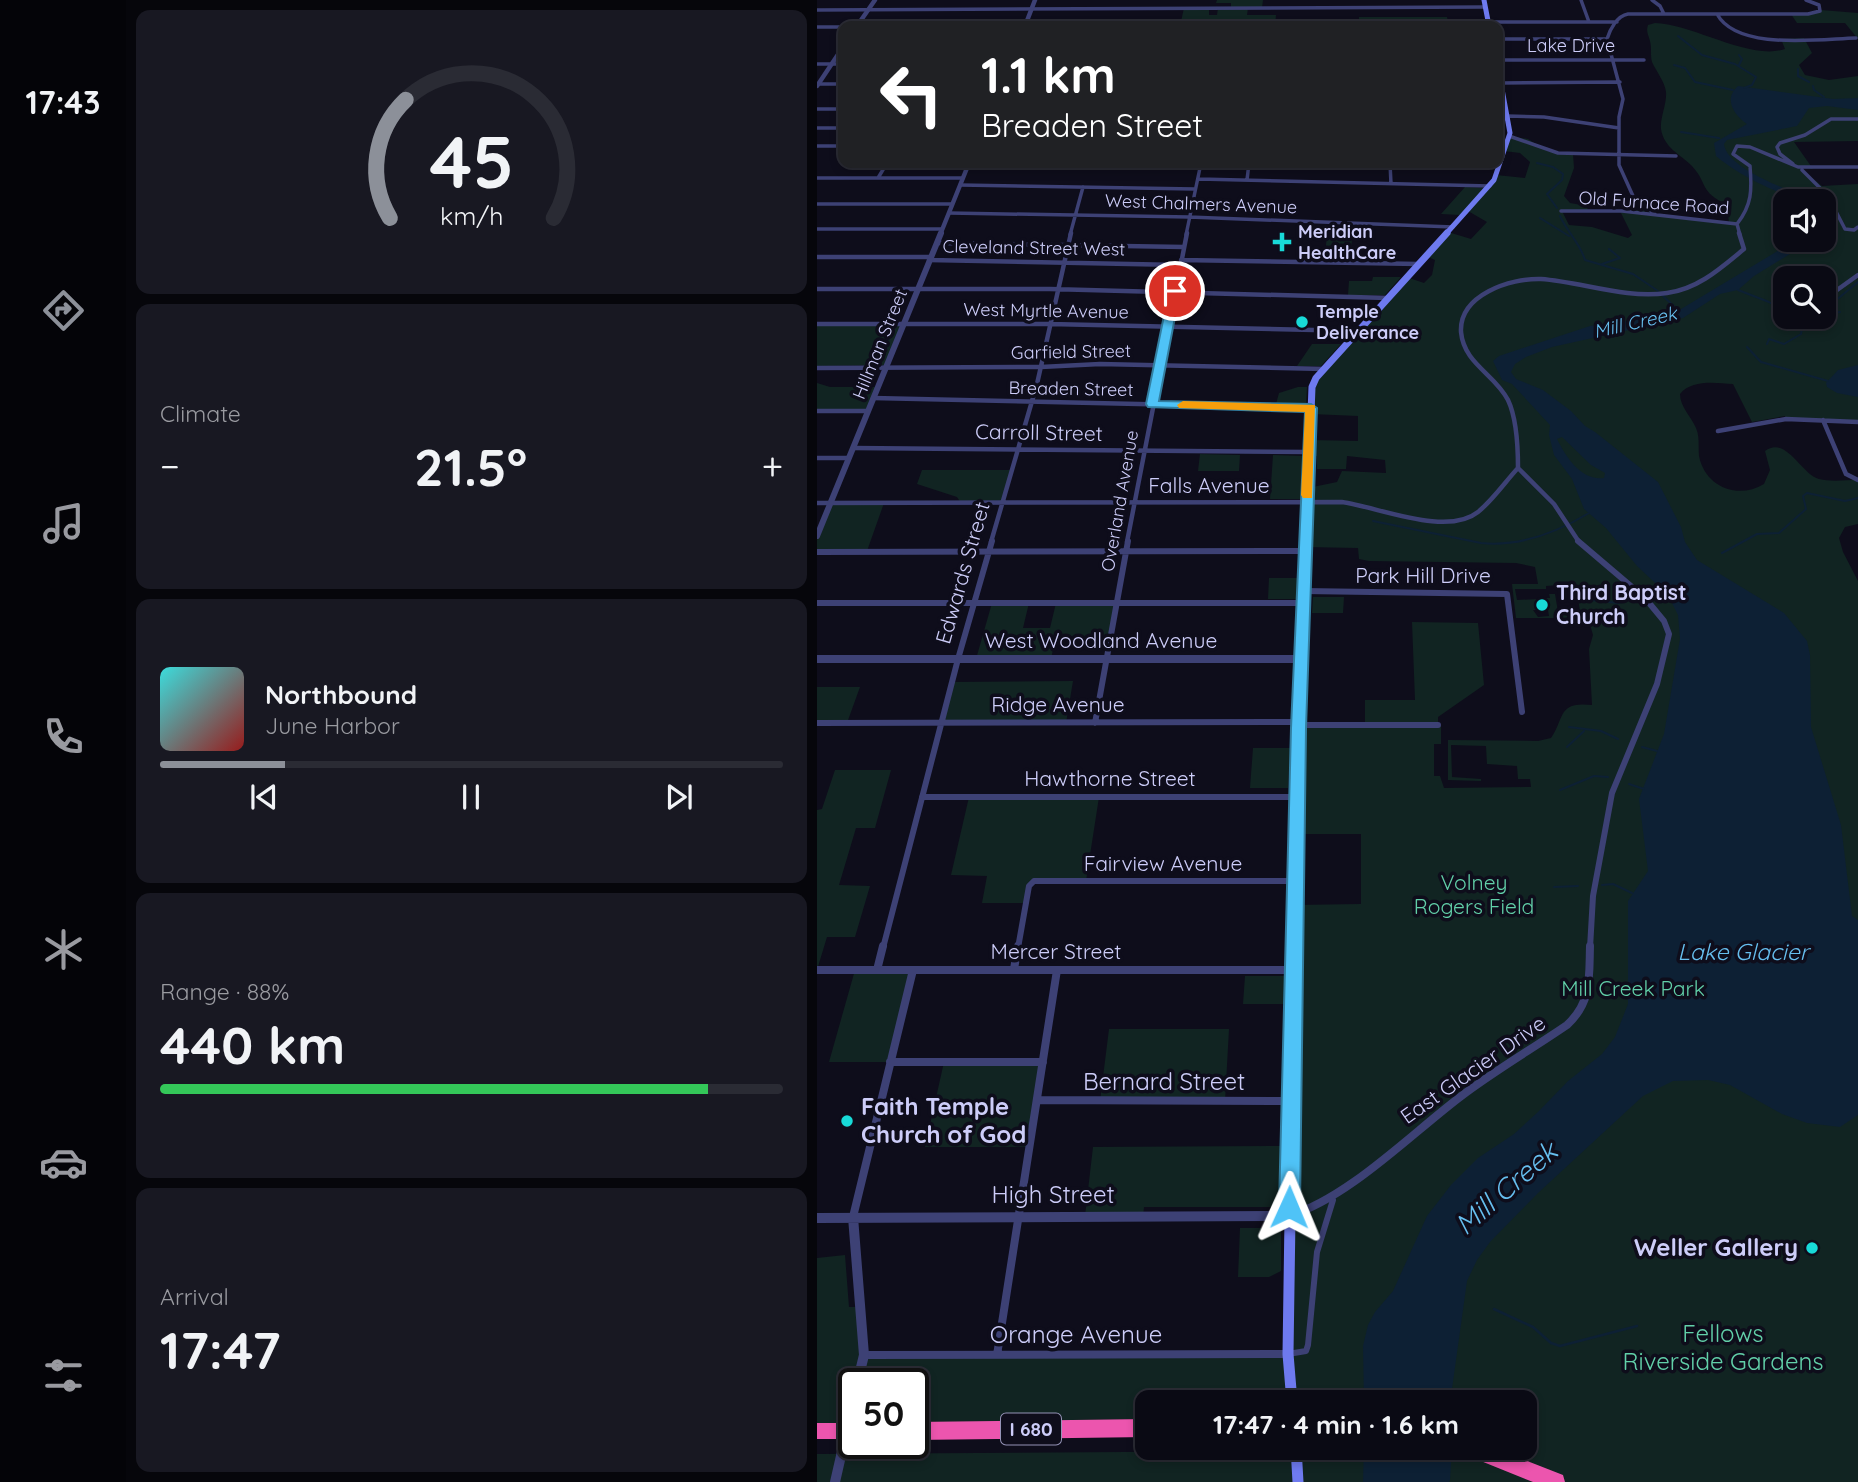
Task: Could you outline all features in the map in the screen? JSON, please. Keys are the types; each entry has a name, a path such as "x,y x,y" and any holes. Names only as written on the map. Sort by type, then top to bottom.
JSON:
{"highway":[{"name":"I 680","path":"929,1431 1135,1427"},
{"path":"817,1431 838,1431"},
{"path":"1503,1460 1556,1482"}],"main road":[{"path":"1484,0 1488,21"},
{"path":"1503,103 1508,117 1509,136 1503,144"},
{"path":"1291,1390 1288,1354 1289,1216 1297,797 1312,384 1490,186 1498,168"}],"street":[{"path":"860,21 875,0"},
{"path":"1027,21 1035,0"},
{"path":"1133,9 1135,0"},
{"path":"1581,0 1589,22"},
{"path":"1652,0 1661,6 1664,14"},
{"path":"1655,214 1639,203 1620,169 1619,128 1623,100 1607,39 1617,22 1625,14 1808,14 1820,11 1819,5 1806,0"},
{"path":"817,10 1485,7"},
{"path":"1717,14 1719,23 1725,28 1748,37 1856,38"},
{"path":"1503,24 1617,22"},
{"path":"817,27 838,27"},
{"path":"1503,39 1607,39"},
{"path":"818,85 838,55"},
{"name":"Lake Drive","path":"1503,61 1644,60"},
{"path":"817,64 838,64"},
{"path":"1503,83 1620,82"},
{"path":"818,85 838,84"},
{"path":"817,109 838,109"},
{"path":"1503,118 1541,117 1619,128"},
{"path":"1858,119 1831,119 1805,135 1778,145 1780,154 1824,188 1837,208 1844,228 1854,230 1858,227"},
{"path":"817,128 838,128"},
{"path":"1509,136 1528,139 1551,152 1676,156"},
{"path":"817,146 838,146"},
{"name":"Old Furnace Road","path":"1561,211 1655,214 1736,224 1752,203 1752,184 1750,166 1733,153 1735,146 1747,146 1798,167 1858,167"},
{"path":"878,178 883,168"},
{"name":"Hillman Street","path":"817,536 967,168"},
{"name":"Overland Avenue","path":"1095,723 1152,404 1200,168"},
{"path":"1247,180 1248,168"},
{"path":"1390,168 1392,184"},
{"path":"817,178 963,178"},
{"path":"1199,179 1490,186"},
{"path":"960,185 1195,189"},
{"name":"Edwards Street","path":"877,970 958,659 1032,402 1067,245 1083,187"},
{"path":"817,204 952,204"},
{"name":"West Chalmers Avenue","path":"949,213 1189,217 1453,227"},
{"path":"1518,468 1512,408 1496,382 1469,358 1463,343 1461,329 1464,316 1474,301 1489,291 1521,281 1554,280 1596,289 1662,294 1690,288 1706,280 1741,253 1744,243 1736,224"},
{"path":"817,229 942,229"},
{"path":"937,243 1184,247"},
{"name":"Cleveland Street West","path":"817,257 1063,262 1419,264"},
{"path":"1836,291 1858,275"},
{"path":"817,289 1057,289 1388,298"},
{"name":"West Myrtle Avenue","path":"817,324 1050,324 1358,331"},
{"name":"Garfield Street","path":"817,368 1160,366 1325,369"},
{"name":"Breaden Street","path":"873,398 1311,408"},
{"path":"817,411 868,411"},
{"path":"1718,430 1782,419 1858,422"},
{"path":"1823,421 1844,470 1849,477 1858,480"},
{"name":"Carroll Street","path":"853,448 1309,452"},
{"path":"817,458 849,458"},
{"name":"Falls Avenue","path":"817,503 1348,502 1395,516 1461,522 1478,512 1518,468"},
{"name":"East Glacier Drive","path":"1289,1216 1299,1215 1337,1192 1472,1088 1567,1025 1580,1013 1585,1003 1590,977 1593,896 1606,816 1618,773 1657,684 1669,640 1663,621 1645,598 1585,548 1560,512 1518,468"},
{"path":"817,552 1305,551"},
{"name":"Park Hill Drive","path":"1304,591 1507,594 1522,712"},
{"path":"817,603 1303,603"},
{"name":"West Woodland Avenue","path":"817,659 1301,659"},
{"name":"Ridge Avenue","path":"817,723 1299,724"},
{"path":"1299,724 1438,725"},
{"name":"Hawthorne Street","path":"922,797 1297,797"},
{"name":"Fairview Avenue","path":"1014,969 1031,883 1296,881"},
{"name":"Mercer Street","path":"817,970 1295,970"},
{"path":"861,1368 864,1355 853,1217 913,970"},
{"path":"997,1354 1057,970"},
{"path":"890,1062 1043,1062"},
{"name":"Bernard Street","path":"1037,1100 1292,1101"},
{"path":"1288,1354 1301,1354 1306,1351 1308,1345 1315,1256 1333,1199"},
{"name":"High Street","path":"817,1218 1289,1216"},
{"name":"Orange Avenue","path":"864,1355 1288,1354"},
{"path":"835,1482 840,1459"}],"green space":[{"path":"1217,0 1263,0 1262,8 1248,8 1247,15 1276,15 1275,21 1181,21 1184,8 1209,8 1209,15 1217,15 1218,8 1231,8 1231,3 1216,3"},
{"path":"1821,10 1858,13 1858,39 1845,23 1797,23 1791,14 1813,14"},
{"path":"1359,17 1447,17 1448,21 1359,21"},
{"name":"Mill Creek Park","path":"1655,23 1670,25 1739,46 1771,51 1785,49 1781,39 1804,38 1812,53 1799,65 1805,75 1829,80 1858,76 1858,141 1794,142 1813,169 1800,168 1822,186 1858,184 1858,422 1786,419 1785,416 1752,422 1733,384 1698,384 1680,394 1697,431 1702,467 1715,483 1724,488 1744,491 1764,484 1770,470 1765,451 1773,447 1787,452 1812,476 1819,479 1858,480 1858,524 1845,527 1839,538 1858,581 1858,1482 817,1482 817,1454 838,1454 838,1459 929,1459 929,1453 1135,1452 1135,1460 1537,1460 1537,1390 1135,1390 1135,1428 929,1431 929,1368 838,1368 838,1431 817,1431 817,1258 845,1255 849,1307 859,1307 864,1354 1288,1354 1290,1175 1282,1176 1282,1207 1144,1207 1143,1216 1085,1216 1093,1147 1290,1146 1295,905 1361,904 1361,834 1297,834 1299,725 1365,725 1365,700 1415,700 1412,622 1478,623 1484,685 1438,717 1441,744 1434,744 1434,776 1440,776 1444,788 1531,787 1530,779 1518,779 1517,766 1487,764 1486,746 1451,745 1452,777 1481,781 1448,780 1448,740 1538,741 1551,738 1567,708 1581,704 1592,705 1589,649 1593,635 1589,621 1581,617 1576,587 1572,584 1546,586 1546,589 1515,589 1517,600 1539,599 1536,601 1537,610 1533,610 1538,617 1549,616 1546,598 1550,598 1549,594 1555,594 1558,612 1568,613 1569,618 1516,618 1512,584 1538,584 1535,567 1516,563 1369,561 1359,559 1358,548 1305,547 1308,488 1337,482 1342,471 1386,473 1385,460 1347,456 1346,469 1317,469 1317,456 1309,456 1310,440 1358,441 1358,416 1311,414 1312,387 1406,277 1424,283 1432,275 1435,260 1426,256 1448,232 1471,239 1487,222 1468,211 1496,175 1525,178 1530,162 1520,153 1504,151 1509,136 1528,139 1547,151 1573,154 1574,168 1564,196 1570,203 1587,206 1588,211 1562,211 1569,225 1592,227 1628,238 1632,235 1620,211 1634,212 1643,206 1655,214 1729,223 1727,205 1708,191 1692,166 1665,141 1661,124 1666,92 1652,62 1648,25"},
{"path":"1465,187 1485,188 1460,215 1441,214"},
{"path":"1327,234 1352,234 1351,256 1325,256"},
{"path":"1373,277 1401,277 1385,295 1348,295 1349,281 1372,281"},
{"path":"817,324 904,324 887,365 817,366"},
{"path":"1312,344 1341,344 1321,366 1297,366"},
{"path":"817,383 830,387 878,387 868,411 817,411"},
{"path":"1307,387 1306,405 1276,404 1279,393"},
{"path":"1200,454 1240,455 1239,471 1198,471"},
{"path":"1273,455 1304,456 1302,499 1270,499"},
{"path":"922,470 1012,470 1003,503 961,503 957,497 917,484"},
{"path":"830,503 884,503 867,551 817,552 817,536"},
{"path":"1269,578 1299,578 1298,599 1268,599"},
{"path":"1313,597 1344,597 1343,613 1312,613"},
{"path":"992,603 1029,603 1023,628 1050,628 1056,603 1116,603 1109,640 1055,640 1051,659 976,659"},
{"path":"1073,681 1066,723 942,723 953,682"},
{"path":"817,687 860,687 847,723 817,723"},
{"path":"1253,748 1290,748 1288,788 1250,788"},
{"path":"835,770 891,770 875,828 856,828 839,885 870,886 855,937 827,937 817,970 817,810 822,809"},
{"path":"969,797 1099,797 1086,881 1034,881 1026,903 982,903 987,876 951,875"},
{"path":"855,970 913,970 890,1062 829,1062"},
{"path":"1245,976 1287,976 1286,1004 1243,1004"},
{"path":"1109,1029 1229,1029 1225,1101 1100,1101"},
{"path":"944,1062 1043,1062 1029,1147 925,1147"},
{"path":"1240,1228 1281,1228 1281,1271 1269,1277 1238,1277"}],"water":[{"path":"1738,86 1833,99 1858,98 1858,110 1827,106 1809,108 1797,126 1727,140 1724,144 1727,152 1741,166 1786,189 1773,190 1737,171 1716,156 1714,143 1747,124 1732,106 1731,96"},
{"name":"Lake Glacier","path":"1776,252 1796,252 1754,276 1738,290 1720,294 1683,318 1552,347 1526,357 1515,364 1511,372 1516,379 1543,390 1658,482 1681,527 1685,542 1697,560 1784,613 1807,641 1810,655 1811,727 1841,825 1852,916 1858,920 1858,1115 1840,1127 1807,1123 1782,1114 1730,1085 1708,1080 1673,1081 1643,1096 1538,1193 1490,1242 1477,1260 1467,1281 1452,1390 1364,1390 1363,1346 1368,1325 1393,1291 1427,1216 1451,1185 1478,1158 1514,1134 1568,1081 1602,1054 1615,1037 1628,1004 1628,901 1648,871 1639,799 1664,734 1680,639 1678,615 1668,595 1637,566 1606,528 1584,509 1572,479 1554,455 1549,435 1550,425 1512,384 1502,380 1493,361 1499,356 1590,326 1671,315","holes":["1562,437 1591,465 1605,473 1604,478 1596,478 1581,472 1557,439"]},
{"path":"1858,365 1858,397 1837,393 1827,387 1826,383 1838,370"},
{"path":"1364,1460 1451,1460 1449,1482 1363,1482"}],"waterway":[{"path":"1678,36 1702,55 1735,64 1756,77 1752,85 1744,88"},
{"path":"1739,55 1742,59 1739,65"},
{"path":"1674,65 1685,68 1695,82 1733,90"},
{"path":"1798,69 1798,76 1809,82"},
{"path":"1813,86 1814,90 1824,97"},
{"path":"1681,132 1719,138"},
{"path":"1537,163 1553,167 1563,174 1562,180 1547,194 1557,208"},
{"path":"1560,216 1585,260 1633,274 1658,291"},
{"path":"1540,218 1569,236"},
{"path":"1602,264 1620,258 1609,249"},
{"path":"1836,300 1858,282"},
{"path":"1738,290 1773,304"},
{"name":"Mill Creek","path":"1662,295 1679,311"},
{"path":"1836,313 1840,312"},
{"path":"1767,344 1769,339 1784,344 1801,334 1802,329"},
{"path":"1747,347 1761,362 1828,381"},
{"path":"1722,553 1757,534 1779,533 1806,509 1803,496 1807,493 1845,501 1858,498"},
{"path":"1373,521 1495,544 1537,537 1564,527 1589,513"},
{"path":"1653,587 1657,585"},
{"path":"1591,600 1618,603 1631,599"},
{"path":"1569,727 1601,731 1618,739"},
{"path":"1567,747 1584,731"},
{"path":"1642,747 1657,751"},
{"path":"1560,790 1594,776 1608,777"},
{"path":"1629,784 1644,789"},
{"path":"1602,885 1613,884 1632,893"},
{"path":"1554,887 1578,886"},
{"path":"1494,1309 1533,1327 1551,1343 1560,1346 1637,1326"}],"slow traffic":[{"path":"1183,405 1311,408 1307,495"}],"place":[{"name":"Meridian HealthCare","path":"1282,242"},
{"name":"Temple Deliverance","path":"1302,322"},
{"name":"Third Baptist Church","path":"1542,605"},
{"name":"Faith Temple Church of God","path":"847,1121"},
{"name":"Weller Gallery","path":"1812,1248"}],"route":[{"path":"1175,291 1152,404 1311,408 1299,728 1289,1207"}],"park label":[{"name":"Volney Rogers Field","path":"1474,895"},
{"name":"Fellows Riverside Gardens","path":"1723,1348"}]}
